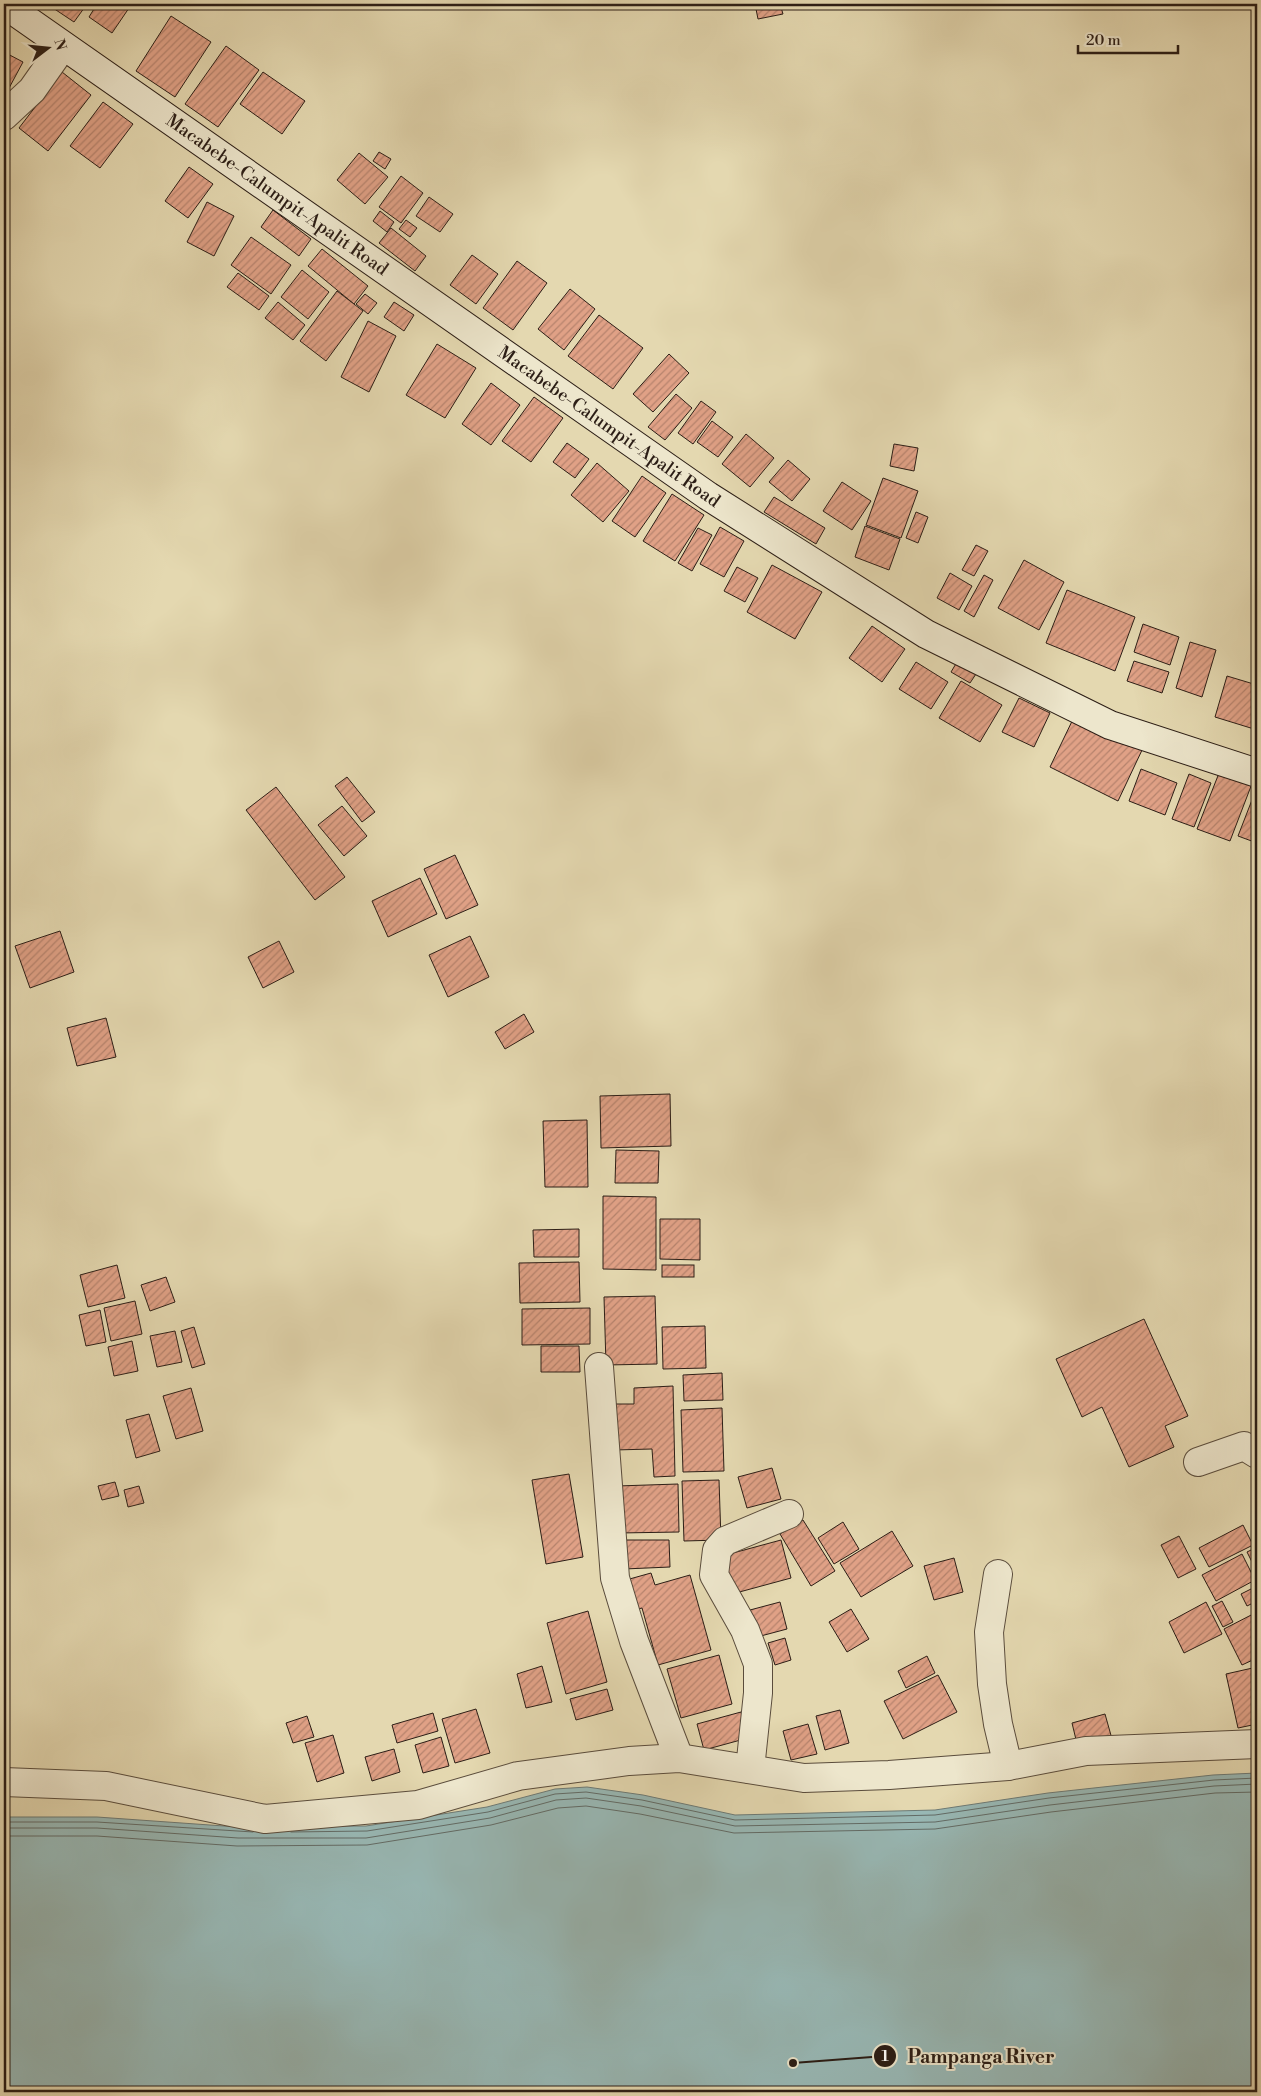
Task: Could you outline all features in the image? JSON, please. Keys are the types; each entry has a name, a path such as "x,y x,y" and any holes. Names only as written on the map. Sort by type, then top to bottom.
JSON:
{"street":[{"name":"Macabebe-Calumpit-Apalit Road","path":"4,4 708,496 926,634 1110,724 1257,773"},
{"path":"4,116 32,90 63,46"},
{"path":"599,1367 615,1578 634,1641 679,1758"},
{"path":"1198,1462 1244,1446 1257,1454"},
{"path":"750,1769 758,1693 758,1664 745,1630 714,1575 716,1550 725,1541 789,1514"},
{"path":"998,1574 989,1632 992,1684 998,1724 1008,1766"},
{"path":"4,1782 106,1786 265,1818 418,1805 518,1776 629,1761 679,1758 804,1778 890,1775 1008,1766 1086,1751 1257,1744"}],"water":[{"path":"1257,1773 1257,2092 4,2092 4,1817 97,1817 238,1827 366,1826 487,1807 555,1789 587,1787 643,1795 735,1815 935,1810 1048,1793 1213,1775"}],"building":[{"path":"47,4 87,4 74,22"},
{"path":"97,4 124,4 129,8 112,33 89,17"},
{"path":"755,4 780,4 783,14 758,19"},
{"path":"171,16 211,42 175,97 136,71"},
{"path":"226,46 259,70 218,127 185,104"},
{"path":"4,52 23,62 8,90 4,88"},
{"path":"62,72 91,95 48,151 19,128"},
{"path":"263,72 305,101 282,134 240,104"},
{"path":"103,102 133,124 100,168 70,146"},
{"path":"379,152 391,159 385,169 373,161"},
{"path":"359,153 388,177 365,204 337,180"},
{"path":"189,167 213,184 188,218 165,201"},
{"path":"401,176 423,193 401,223 379,207"},
{"path":"429,197 453,214 440,232 416,216"},
{"path":"207,202 234,216 214,256 187,242"},
{"path":"273,210 311,239 299,256 261,227"},
{"path":"380,211 394,222 387,232 373,221"},
{"path":"406,220 417,228 410,237 399,229"},
{"path":"391,228 426,256 415,271 379,243"},
{"path":"251,237 291,265 271,294 231,265"},
{"path":"322,249 368,286 354,304 308,266"},
{"path":"472,255 498,274 476,304 450,285"},
{"path":"517,261 547,283 513,330 483,308"},
{"path":"302,270 329,292 308,319 281,297"},
{"path":"238,273 269,296 259,310 227,287"},
{"path":"570,289 595,309 564,350 538,329"},
{"path":"337,291 363,311 326,361 300,341"},
{"path":"365,294 377,303 368,314 356,304"},
{"path":"278,302 305,325 293,340 265,318"},
{"path":"394,302 414,315 404,331 384,317"},
{"path":"599,315 643,348 613,389 568,356"},
{"path":"368,321 396,336 369,392 341,377"},
{"path":"437,344 476,368 445,418 406,395"},
{"path":"669,354 689,373 653,412 633,394"},
{"path":"491,383 520,405 491,445 462,424"},
{"path":"676,394 692,408 665,440 648,427"},
{"path":"534,397 563,418 531,462 502,441"},
{"path":"701,401 716,412 693,444 678,433"},
{"path":"712,421 733,437 718,457 697,442"},
{"path":"746,434 774,458 750,487 722,464"},
{"path":"567,443 589,459 575,478 553,462"},
{"path":"894,444 918,448 914,471 890,466"},
{"path":"788,460 810,479 792,501 769,482"},
{"path":"597,463 629,491 603,522 571,495"},
{"path":"642,476 666,493 635,537 612,521"},
{"path":"883,478 918,491 901,538 866,525"},
{"path":"842,482 871,501 852,530 823,511"},
{"path":"672,494 704,515 675,561 643,541"},
{"path":"774,497 825,528 816,544 764,512"},
{"path":"916,512 928,517 918,543 906,538"},
{"path":"865,526 900,539 889,570 855,557"},
{"path":"720,527 744,541 724,577 700,564"},
{"path":"698,528 712,535 692,571 678,563"},
{"path":"976,545 988,551 974,576 962,570"},
{"path":"1024,560 1064,582 1039,630 998,608"},
{"path":"772,565 822,592 795,639 747,612"},
{"path":"737,567 758,578 745,602 724,591"},
{"path":"950,573 972,586 959,610 937,598"},
{"path":"984,575 993,580 974,617 964,611"},
{"path":"1067,590 1135,617 1115,671 1046,643"},
{"path":"1143,624 1179,637 1170,665 1134,652"},
{"path":"872,626 905,649 882,682 849,658"},
{"path":"1190,642 1216,650 1202,697 1176,688"},
{"path":"1134,661 1169,672 1162,693 1127,681"},
{"path":"916,662 948,682 931,709 899,689"},
{"path":"957,662 976,674 970,683 951,672"},
{"path":"1227,676 1257,685 1257,718 1254,729 1215,717"},
{"path":"961,681 1002,705 980,742 939,718"},
{"path":"1019,698 1050,713 1034,747 1002,732"},
{"path":"1075,715 1143,748 1118,801 1050,767"},
{"path":"1221,768 1253,781 1230,841 1197,829"},
{"path":"1141,769 1177,783 1165,815 1129,801"},
{"path":"1189,774 1211,783 1194,827 1172,819"},
{"path":"347,777 375,812 362,822 335,786"},
{"path":"276,787 345,877 315,900 246,810"},
{"path":"1257,787 1257,843 1238,836"},
{"path":"342,806 367,836 344,856 318,825"},
{"path":"455,855 478,905 446,919 424,869"},
{"path":"420,878 437,914 388,937 372,901"},
{"path":"60,931 74,972 30,988 15,946"},
{"path":"470,936 489,977 448,997 429,955"},
{"path":"279,941 294,972 263,988 248,957"},
{"path":"524,1014 534,1032 505,1049 495,1032"},
{"path":"106,1018 116,1057 77,1066 67,1028"},
{"path":"670,1094 671,1146 601,1148 600,1096"},
{"path":"587,1120 588,1187 545,1187 543,1121"},
{"path":"616,1150 659,1151 658,1183 615,1183"},
{"path":"603,1196 656,1197 656,1270 603,1269"},
{"path":"660,1219 700,1219 700,1260 660,1259"},
{"path":"579,1229 579,1257 534,1257 533,1230"},
{"path":"579,1262 580,1302 520,1303 519,1263"},
{"path":"117,1265 125,1298 88,1307 80,1275"},
{"path":"662,1265 694,1265 694,1277 662,1277"},
{"path":"166,1277 175,1302 150,1311 141,1285"},
{"path":"655,1296 657,1364 606,1365 604,1297"},
{"path":"135,1301 142,1334 111,1341 104,1308"},
{"path":"590,1308 590,1344 522,1345 522,1309"},
{"path":"100,1310 106,1342 86,1346 79,1315"},
{"path":"1144,1319 1188,1416 1165,1426 1174,1447 1129,1467 1102,1407 1082,1417 1056,1359"},
{"path":"705,1326 706,1368 663,1369 662,1327"},
{"path":"194,1327 205,1364 192,1368 181,1331"},
{"path":"175,1331 182,1362 157,1367 150,1336"},
{"path":"132,1341 138,1371 114,1376 108,1347"},
{"path":"541,1346 579,1346 580,1372 541,1372"},
{"path":"722,1373 723,1400 684,1401 683,1375"},
{"path":"673,1386 675,1476 654,1477 652,1449 614,1450 613,1404 634,1404 634,1388"},
{"path":"191,1388 203,1431 176,1439 163,1396"},
{"path":"722,1408 724,1471 683,1472 681,1410"},
{"path":"149,1414 160,1451 136,1458 126,1420"},
{"path":"772,1468 781,1499 747,1508 738,1477"},
{"path":"569,1474 583,1557 546,1564 532,1480"},
{"path":"719,1480 721,1540 684,1541 682,1481"},
{"path":"115,1482 119,1496 102,1500 98,1486"},
{"path":"678,1484 679,1532 619,1533 617,1486"},
{"path":"139,1486 144,1503 128,1507 124,1490"},
{"path":"803,1520 835,1571 811,1586 780,1534"},
{"path":"843,1522 859,1549 834,1564 818,1538"},
{"path":"1243,1525 1253,1545 1209,1567 1199,1548"},
{"path":"892,1531 913,1566 861,1597 840,1563"},
{"path":"1179,1536 1196,1569 1178,1578 1161,1545"},
{"path":"623,1540 669,1540 670,1567 624,1569"},
{"path":"781,1540 791,1578 732,1594 722,1556"},
{"path":"1257,1547 1257,1572 1247,1552"},
{"path":"1242,1554 1255,1580 1216,1601 1202,1575"},
{"path":"954,1558 963,1592 934,1600 924,1566"},
{"path":"651,1573 655,1585 690,1575 711,1650 658,1665 642,1608 634,1610 626,1580"},
{"path":"1257,1586 1257,1601 1247,1606 1241,1594"},
{"path":"1222,1601 1233,1622 1223,1627 1212,1606"},
{"path":"780,1602 787,1629 757,1637 750,1610"},
{"path":"1206,1602 1222,1634 1184,1653 1169,1622"},
{"path":"851,1609 869,1639 847,1652 829,1622"},
{"path":"588,1611 607,1682 566,1694 547,1623"},
{"path":"1257,1612 1257,1658 1242,1665 1224,1629"},
{"path":"785,1638 791,1660 775,1665 768,1643"},
{"path":"719,1655 732,1704 681,1718 667,1669"},
{"path":"927,1656 935,1673 906,1688 898,1671"},
{"path":"542,1666 552,1702 526,1708 517,1674"},
{"path":"1257,1667 1257,1724 1238,1728 1226,1674"},
{"path":"938,1675 957,1712 903,1739 884,1701"},
{"path":"607,1689 613,1710 576,1720 570,1699"},
{"path":"476,1709 490,1753 455,1763 442,1719"},
{"path":"840,1710 849,1743 825,1750 816,1716"},
{"path":"741,1712 748,1738 704,1750 697,1724"},
{"path":"433,1713 438,1731 397,1743 392,1725"},
{"path":"1105,1714 1112,1739 1078,1748 1072,1723"},
{"path":"307,1716 314,1737 293,1743 286,1723"},
{"path":"808,1724 817,1754 791,1760 783,1731"},
{"path":"333,1735 344,1773 317,1782 305,1743"},
{"path":"441,1737 449,1766 423,1773 415,1745"},
{"path":"394,1749 400,1772 372,1781 365,1757"}],"place":[{"name":"Pampanga River","path":"793,2063"}]}
